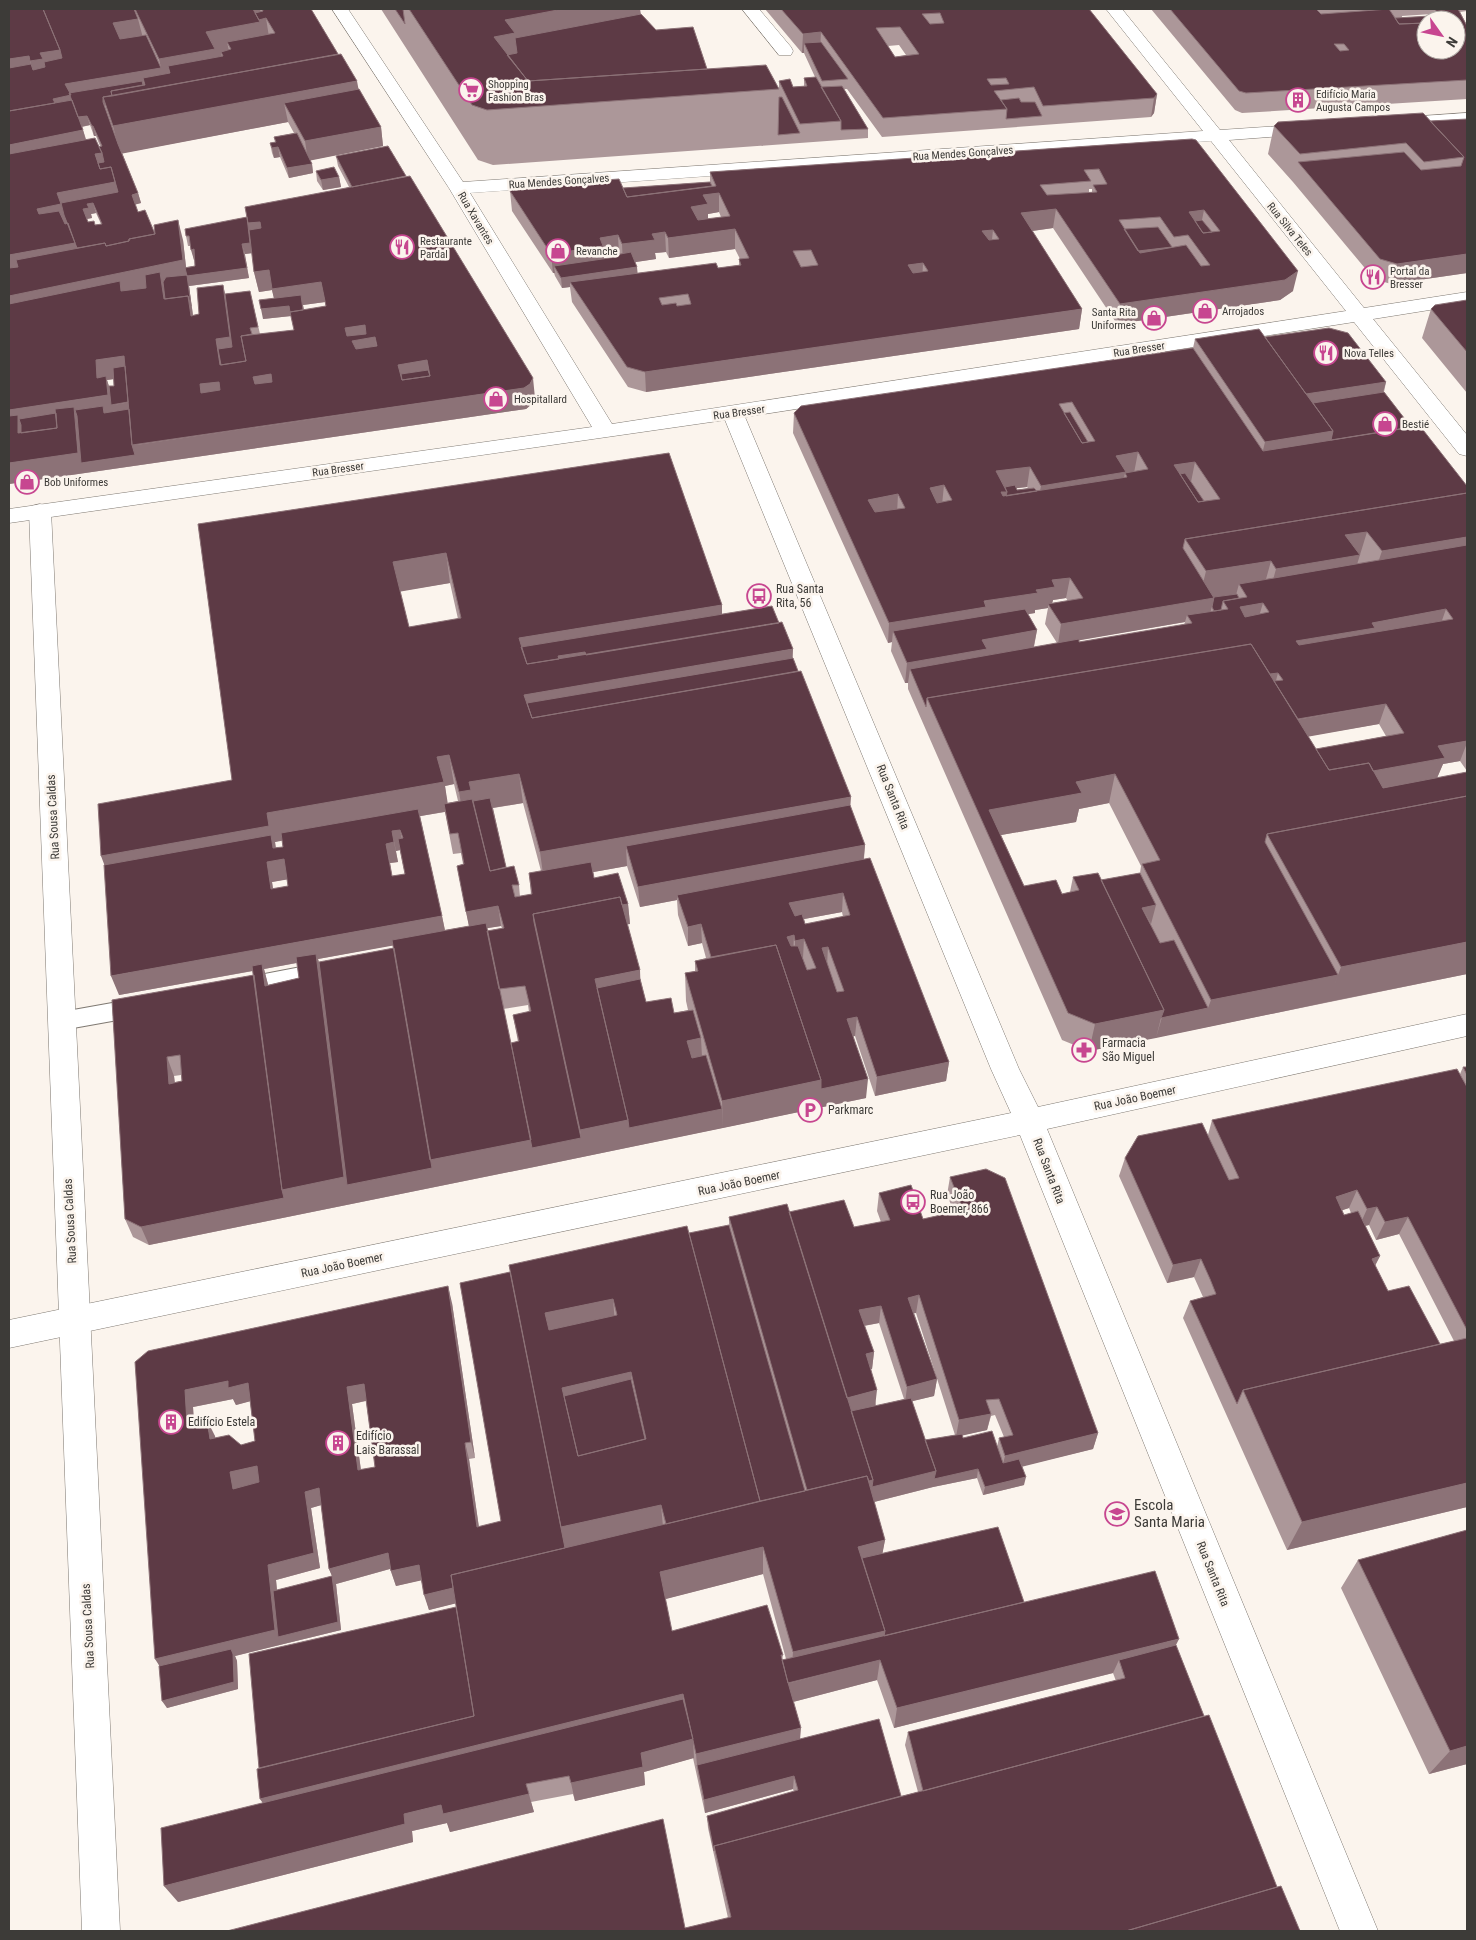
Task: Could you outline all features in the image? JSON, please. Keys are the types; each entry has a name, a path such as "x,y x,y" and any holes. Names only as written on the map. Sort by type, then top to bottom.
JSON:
{"main road":[{"name":"Rua Xavantes","path":"340,9 458,188 606,432"},
{"path":"750,9 785,51"},
{"name":"Rua Silva Teles","path":"1114,9 1467,449"},
{"path":"1379,124 1467,118"},
{"name":"Rua Mendes Gonçalves","path":"458,188 1330,128"},
{"name":"Rua Bresser","path":"9,516 606,432 1467,298"},
{"name":"Rua Santa Rita","path":"733,413 1006,1069 1030,1122 1054,1186 1359,1931"},
{"name":"Rua Sousa Caldas","path":"40,511 101,1931"},
{"name":"Rua João Boemer","path":"9,1334 1030,1122 1467,1025"}],"lane":[{"path":"217,992 343,967"},
{"path":"62,1022 158,1003"}],"building":[{"path":"9,9 43,9 60,50 40,53 43,59 30,61 29,56 9,59"},
{"path":"43,9 134,9 138,19 113,23 120,39 146,35 161,68 65,84 71,95 53,99 55,103 9,111 9,68 31,64 33,70 45,67 44,62 62,58"},
{"path":"135,9 253,9 260,22 206,32 215,49 159,59"},
{"path":"262,9 311,9 338,54 112,96 111,91 145,85 143,78 170,73 168,66 223,56 221,52 231,49 227,42 275,33 266,18 259,20 255,13 263,11"},
{"path":"395,9 403,9 405,24"},
{"path":"409,9 563,9 505,20 515,33 494,37 528,81 766,65 779,89 487,110 472,105"},
{"path":"781,9 1089,9 1157,94 1154,98 1043,106 1034,87 994,91 1007,109 883,118 821,32 803,34","holes":["940,13 944,23 930,24 922,14","900,27 919,54 895,57 876,28","1006,78 1009,84 991,85 987,79"]},
{"path":"1170,9 1316,9 1321,14 1389,9 1399,24 1416,23 1416,60 1466,60 1466,24 1467,26 1467,80 1246,93 1239,91","holes":["1334,44 1344,44 1349,50 1340,51"]},
{"path":"1435,9 1458,9 1459,10"},
{"path":"641,14 656,30 693,27 707,69 528,81 507,55 517,53 515,38"},
{"path":"1416,17 1416,23 1399,24 1395,18"},
{"path":"821,42 848,79 822,81 804,43"},
{"path":"341,54 357,81 113,126 103,97"},
{"path":"816,77 841,121 800,124 779,81 790,79 793,87 807,86 804,78"},
{"path":"142,81 143,85 111,91 112,96 103,97 103,102 138,193 132,195 138,212 145,210 155,234 106,246 105,243 77,248 61,203 118,192 111,167 100,169 98,163 104,162 99,147 102,146 93,126 87,116 78,117 69,93","holes":["93,203 102,224 95,225 94,221 88,222 83,209 89,208 87,204"]},
{"path":"842,86 868,129 841,130 841,121 821,87"},
{"path":"359,89 381,127 305,141 284,103"},
{"path":"779,97 782,97 800,133 778,135"},
{"path":"1019,98 1021,102 1035,102 1042,116 1006,119 1007,109 1001,100"},
{"path":"72,100 83,130 9,145 9,111"},
{"path":"1423,113 1464,157 1424,162 1406,143 1300,154 1274,126 1278,122"},
{"path":"1467,119 1467,254 1397,264 1380,259 1298,162 1404,152 1421,170 1461,166 1464,157 1430,121"},
{"path":"297,133 312,164 287,168 278,147 272,148 270,143 276,142 274,137"},
{"path":"95,138 102,153 95,154 100,169 111,167 115,182 57,193 61,204 37,209 39,214 59,211 65,224 68,223 75,243 9,255 9,154"},
{"path":"1192,139 1196,140 1298,271 1285,280 1120,304 1056,209 1021,213 1082,309 645,372 627,367 570,282 716,263 718,268 741,265 739,259 749,258 735,229 668,238 665,232 652,234 655,240 622,244 618,235 600,238 603,246 551,254 510,191 518,186 619,179 627,197 716,186 710,172","holes":["1099,169 1107,184 1093,185 1097,192 1047,195 1040,185 1091,181 1084,170","719,193 730,216 698,220 691,207 708,204 703,195","1204,210 1220,231 1203,233 1189,212","1160,217 1174,237 1188,235 1210,265 1201,266 1186,245 1140,253 1119,220","993,230 999,239 989,240 982,231","811,250 818,265 801,267 793,251","923,263 928,271 913,273 908,265","688,294 691,304 677,306 676,303 662,305 659,298"]},
{"path":"388,146 406,176 352,187 336,156"},
{"path":"334,167 339,177 321,180 316,171"},
{"path":"410,176 533,378 530,384 524,388 132,445 124,356 96,360 97,378 106,376 108,395 9,410 9,304 120,281 121,291 146,288 145,275 160,272 164,299 188,296 191,316 199,314 197,288 223,285 230,337 216,339 220,365 246,361 241,336 294,330 290,312 326,306 321,282 272,289 269,270 254,272 249,230 261,228 260,222 248,223 245,207","holes":["365,325 366,334 347,336 345,328","375,337 377,346 356,349 352,341","427,360 430,376 402,380 398,365","271,374 272,382 255,384 253,377","219,382 220,390 201,393 200,384"]},
{"path":"710,182 712,186 627,197 623,188"},
{"path":"247,217 250,243 242,244 247,268 187,276 185,268 195,266 194,249 191,250 189,236 186,236 185,229"},
{"path":"178,220 183,260 9,296 9,268 18,267 16,260 105,243 106,246 129,241 129,239 155,234 154,225"},
{"path":"1202,220 1212,232 1203,233 1195,221"},
{"path":"1158,227 1172,247 1138,251 1124,229"},
{"path":"631,252 637,267 561,278 554,266 616,257 615,255"},
{"path":"187,275 191,306 188,296 165,299 163,282 166,277"},
{"path":"250,291 258,327 250,328 252,334 241,336 246,361 221,365 218,349 232,347 225,294"},
{"path":"301,295 303,310 290,312 289,306 261,309 259,300"},
{"path":"1467,300 1467,352 1431,309 1435,305"},
{"path":"1329,328 1348,333 1386,382 1306,394 1265,337"},
{"path":"1259,329 1333,431 1265,442 1195,339"},
{"path":"1193,348 1263,451 1420,426 1467,486 1467,493 1185,539 1183,548 1214,598 1061,624 1048,604 1083,598 1070,578 1052,580 1055,587 1036,590 1038,593 984,601 986,607 889,623 794,413 801,406","holes":["1072,402 1095,441 1082,443 1059,404","1138,452 1148,469 1125,473 1127,477 1003,496 1001,492 1007,492 996,471 1030,467 1041,486 1126,472 1116,456","1195,462 1220,499 1198,502 1174,465","944,485 952,500 937,503 930,488","898,494 905,508 875,512 868,500"]},
{"path":"125,366 128,402 111,405 109,386 114,386 113,368"},
{"path":"428,370 430,376 402,380 401,374"},
{"path":"1384,392 1411,427 1331,440 1333,431 1313,403"},
{"path":"103,406 104,413 129,409 132,445 135,455 81,463 75,410"},
{"path":"74,407 78,453 9,463 9,416 18,415 18,433 57,428 55,409"},
{"path":"1070,412 1088,442 1082,443 1064,413"},
{"path":"56,413 57,428 21,433 19,419"},
{"path":"669,453 722,605 519,638 527,664 782,622 793,649 524,695 532,718 801,671 851,797 540,852 519,774 469,782 471,790 459,792 449,755 437,757 444,782 267,813 269,826 101,856 98,804 232,780 198,524","holes":["446,553 461,618 409,627 393,562"]},
{"path":"1185,473 1204,501 1198,502 1180,474"},
{"path":"1015,485 1017,490 1034,488 1037,491 1006,496 1005,487"},
{"path":"1467,493 1467,537 1382,551 1367,532 1345,535 1360,555 1276,569 1271,561 1206,571 1185,539"},
{"path":"1467,545 1467,741 1438,746 1445,758 1373,771 1369,763 1329,770 1316,749 1404,733 1386,704 1298,719 1274,681 1283,680 1278,673 1270,674 1251,644 927,698 926,707 910,669 1079,639 1079,642 1192,623 1187,615 1228,609 1223,601 1247,597 1239,584","holes":["1263,603 1269,612 1245,617 1240,607","1446,609 1453,619 1299,645 1296,641 1375,628 1372,623"]},
{"path":"1237,594 1239,598 1223,601 1221,610 1214,611 1212,607 1214,597"},
{"path":"772,606 779,623 586,655 585,652 558,656 559,659 527,664 521,647"},
{"path":"1025,609 1037,630 982,640 987,649 907,663 893,631"},
{"path":"1251,644 1329,770 1369,763 1383,788 1467,772 1467,796 1267,834 1265,842 1338,975 1211,1000 1142,864 1160,860 1115,774 1076,782 1082,793 989,810 1024,886 1056,880 1062,894 1079,890 1073,877 1098,873 1164,1010 1095,1024 1068,1013 927,698"},
{"path":"793,658 798,671 532,718 527,703"},
{"path":"1467,796 1467,942 1341,967 1267,834"},
{"path":"490,798 506,867 490,871 473,801"},
{"path":"472,799 490,871 514,866 519,885 512,885 515,897 532,894 529,873 591,862 594,878 618,873 628,904 622,905 620,897 533,914 581,1138 532,1148 511,1043 519,1041 513,1015 531,1011 525,986 499,989 487,931 504,928 498,906 466,912 457,866 464,864 458,833 450,834 444,804"},
{"path":"850,805 865,845 638,887 626,846"},
{"path":"418,809 442,916 111,976 104,865 271,835 273,848 283,847 281,833","holes":["400,830 403,838 398,839 405,874 392,876 386,844 394,842 392,831","284,859 288,886 271,889 267,862"]},
{"path":"870,858 949,1062 877,1077 857,1017 847,1019 868,1079 821,1089 821,1080 776,945 711,957 701,924 688,927 677,895","holes":["843,893 850,915 805,924 802,914 795,916 789,903","794,935 795,941 804,939 816,968 807,970 798,946 791,946 787,937","828,947 844,991 837,992 822,948"]},
{"path":"1140,873 1156,905 1142,908 1160,943 1174,940 1208,1008 1161,1018 1164,1010 1101,880"},
{"path":"620,897 640,970 595,979 628,1120 580,1130 533,914"},
{"path":"486,923 531,1140 430,1160 392,940"},
{"path":"776,945 821,1080 722,1101 685,973 698,971 695,961"},
{"path":"394,948 432,1168 347,1185 319,962"},
{"path":"316,954 344,1177 282,1190 252,966 262,964 265,986 299,978 296,957"},
{"path":"254,975 284,1198 141,1227 125,1219 112,1000","holes":["180,1055 182,1081 169,1084 167,1057"]},
{"path":"640,979 646,1002 671,998 674,1013 693,1010 701,1038 687,1041 692,1058 706,1055 722,1109 629,1128 597,988"},
{"path":"1463,1067 1467,1067 1467,1075"},
{"path":"1457,1069 1467,1087 1467,1330 1408,1217 1385,1222 1377,1207 1367,1209 1357,1190 1336,1197 1344,1215 1358,1211 1380,1256 1372,1259 1388,1291 1409,1286 1440,1344 1243,1390 1237,1404 1190,1301 1216,1294 1201,1259 1173,1265 1125,1158 1138,1136 1202,1123 1229,1180 1239,1178 1212,1120"},
{"path":"986,1169 1005,1178 1098,1433 1005,1456 999,1438 1013,1435 999,1399 986,1400 991,1414 959,1420 919,1295 908,1298 937,1379 907,1387 881,1306 859,1310 874,1352 866,1354 877,1390 847,1398 789,1212 844,1200 854,1227 890,1220 879,1193 911,1185 923,1219 963,1210 950,1177"},
{"path":"787,1204 873,1480 869,1481 867,1476 807,1490 729,1217"},
{"path":"729,1225 805,1491 760,1501 689,1233"},
{"path":"687,1226 760,1501 666,1524 661,1505 561,1527 509,1265","holes":["613,1299 617,1315 549,1330 545,1313","631,1372 646,1439 578,1456 562,1388"]},
{"path":"510,1272 565,1548 451,1575 453,1588 424,1595 419,1565 391,1571 388,1553 329,1569 319,1488 305,1492 314,1553 268,1565 275,1630 155,1659 135,1362 148,1351 448,1286 471,1442 465,1443 477,1527 501,1521 460,1283","holes":["228,1381 228,1388 248,1383 255,1441 241,1445 229,1435 210,1439 207,1420 187,1424 185,1390","364,1384 375,1467 358,1470 347,1387","257,1466 259,1482 233,1489 230,1472"]},
{"path":"1467,1338 1467,1483 1302,1522 1243,1390"},
{"path":"631,1379 645,1439 578,1456 564,1396"},
{"path":"911,1398 936,1471 872,1487 873,1480 851,1411"},
{"path":"992,1431 1003,1463 1019,1459 1026,1477 985,1487 978,1469 934,1479 936,1471 925,1440 962,1434 963,1438"},
{"path":"867,1476 885,1540 858,1547 885,1631 793,1652 763,1547 660,1572 672,1631 767,1605 783,1655 781,1655 801,1728 696,1754 683,1694 260,1799 257,1769 474,1716 451,1575"},
{"path":"998,1527 1024,1602 884,1636 885,1631 862,1558"},
{"path":"1467,1530 1467,1746 1450,1751 1358,1560"},
{"path":"1155,1571 1179,1639 897,1708 880,1660 788,1683 782,1660"},
{"path":"332,1576 338,1622 278,1637 273,1591"},
{"path":"456,1607 474,1716 259,1768 249,1654"},
{"path":"1176,1645 1204,1716 923,1791 908,1732 1125,1678 1119,1660"},
{"path":"231,1649 233,1654 234,1682 162,1701 159,1666"},
{"path":"683,1699 693,1739 641,1753 643,1767 571,1783 569,1776 526,1784 529,1794 443,1814 441,1805 404,1814 405,1824 164,1886 161,1828"},
{"path":"1209,1715 1277,1887 1126,1931 227,1931 663,1819 685,1928 731,1917 714,1846"},
{"path":"879,1719 901,1796 714,1846 714,1851 707,1816 798,1790 794,1776 704,1800 697,1765"},
{"path":"1281,1886 1300,1931 1126,1931"}],"place":[{"name":"Shopping Fashion Bras","path":"471,90"},
{"name":"Edifício Maria Augusta Campos","path":"1298,100"},
{"name":"Restaurante Pardal","path":"402,247"},
{"name":"Revanche","path":"558,251"},
{"name":"Portal da Bresser","path":"1373,277"},
{"name":"Arrojados","path":"1205,311"},
{"name":"Santa Rita Uniformes","path":"1154,318"},
{"name":"Nova Telles","path":"1326,353"},
{"name":"Hospitallard","path":"496,399"},
{"name":"Bestié","path":"1385,424"},
{"name":"Bob Uniformes","path":"27,482"},
{"name":"Rua Santa Rita, 56","path":"759,596"},
{"name":"Farmacia São Miguel","path":"1084,1050"},
{"name":"Parkmarc","path":"810,1110"},
{"name":"Rua João Boemer, 866","path":"913,1202"},
{"name":"Edifício Estela","path":"171,1422"},
{"name":"Edifício Lais Barassal","path":"338,1443"},
{"name":"Escola Santa Maria","path":"1117,1514"}]}
